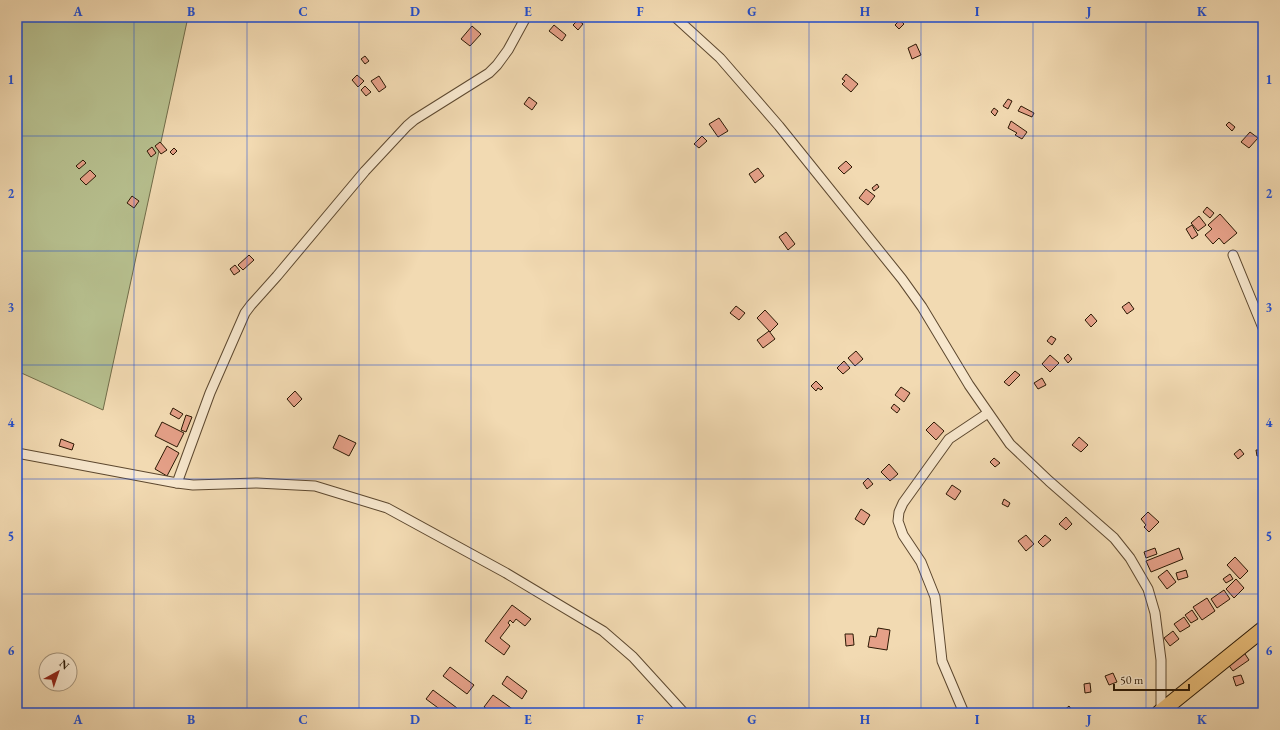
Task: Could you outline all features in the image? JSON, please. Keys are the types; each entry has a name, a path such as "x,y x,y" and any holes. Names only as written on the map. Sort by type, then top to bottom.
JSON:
{"main road":[{"path":"1160,712 1263,629"}],"street":[{"path":"177,483 210,393 245,313 365,171 407,126 414,120 482,78 497,65 508,50 526,17"},
{"path":"675,17 720,58 774,120 902,279 922,307 969,385 1010,444 1048,481 1114,538 1130,558 1148,589 1155,612 1161,660 1160,712"},
{"path":"1233,255 1263,328"},
{"path":"964,713 942,661 935,597 921,562 903,535 898,521 899,512 907,497 949,439 988,413"},
{"path":"17,453 193,485 257,483 315,486 388,508 512,577 603,631 633,657 684,713"}],"green space":[{"path":"17,17 188,17 103,410 17,371"}],"building":[{"path":"578,20 583,24 578,30 573,25"},
{"path":"900,20 904,24 899,29 895,25"},
{"path":"554,25 566,35 562,41 549,31"},
{"path":"472,26 481,34 470,46 461,39"},
{"path":"916,44 921,55 912,59 908,48"},
{"path":"365,56 369,61 365,64 361,59"},
{"path":"846,74 858,84 851,92 842,84 845,81 842,79"},
{"path":"357,75 364,81 358,87 352,80"},
{"path":"379,76 386,87 379,92 371,81"},
{"path":"365,86 371,92 366,96 361,90"},
{"path":"529,97 537,103 532,110 524,104"},
{"path":"1008,99 1012,101 1008,109 1003,106"},
{"path":"1021,106 1034,113 1032,117 1018,111"},
{"path":"994,108 998,111 995,116 991,112"},
{"path":"719,118 728,131 718,137 709,124"},
{"path":"1011,121 1027,132 1022,139 1015,135 1017,133 1008,128"},
{"path":"1229,122 1235,127 1232,131 1226,125"},
{"path":"1250,132 1258,138 1249,148 1241,142"},
{"path":"702,136 707,141 699,148 694,144"},
{"path":"160,142 167,150 161,154 155,146"},
{"path":"152,147 156,153 151,157 147,151"},
{"path":"174,148 177,151 173,155 170,152"},
{"path":"83,160 86,163 79,169 76,166"},
{"path":"846,161 852,167 844,174 838,168"},
{"path":"758,168 764,176 755,183 749,174"},
{"path":"90,170 96,176 86,185 80,179"},
{"path":"877,184 879,187 874,191 872,188"},
{"path":"866,189 875,196 868,205 859,198"},
{"path":"132,196 139,201 134,208 127,203"},
{"path":"1207,207 1214,213 1210,218 1203,212"},
{"path":"1220,214 1237,233 1224,244 1219,238 1213,244 1205,235 1212,229 1208,225"},
{"path":"1199,216 1206,225 1198,231 1191,223"},
{"path":"1192,225 1198,235 1192,239 1186,229"},
{"path":"786,232 795,244 788,250 779,237"},
{"path":"249,255 254,260 243,270 238,265"},
{"path":"235,265 240,271 234,275 230,269"},
{"path":"1129,302 1134,309 1127,314 1122,307"},
{"path":"736,306 745,313 739,320 730,313"},
{"path":"765,310 778,324 770,332 757,318"},
{"path":"1091,314 1097,321 1091,327 1085,320"},
{"path":"769,331 775,339 763,348 757,340"},
{"path":"1051,336 1056,339 1052,345 1047,341"},
{"path":"856,351 863,359 855,366 848,358"},
{"path":"1068,354 1072,359 1068,363 1064,358"},
{"path":"1050,355 1059,363 1050,372 1042,364"},
{"path":"844,361 850,368 843,374 837,368"},
{"path":"1015,371 1020,375 1009,386 1004,382"},
{"path":"1042,378 1046,385 1038,389 1034,383"},
{"path":"816,381 823,388 821,390 818,388 816,391 811,386"},
{"path":"901,387 910,393 904,402 895,395"},
{"path":"295,391 302,399 294,407 287,399"},
{"path":"894,404 900,409 897,413 891,408"},
{"path":"173,408 183,414 179,419 170,414"},
{"path":"186,415 192,417 186,432 181,430"},
{"path":"162,422 184,433 177,447 155,436"},
{"path":"934,422 944,431 936,440 926,430"},
{"path":"339,435 356,443 349,456 333,448"},
{"path":"1079,437 1088,445 1081,452 1072,445"},
{"path":"61,439 74,444 72,450 59,446"},
{"path":"167,446 179,453 167,476 155,469"},
{"path":"1240,449 1244,454 1238,459 1234,454"},
{"path":"1256,450 1263,450 1263,455 1257,456"},
{"path":"994,458 1000,463 995,467 990,462"},
{"path":"889,464 898,474 890,481 881,472"},
{"path":"868,478 873,484 867,489 863,483"},
{"path":"952,485 961,491 955,500 946,494"},
{"path":"1004,499 1010,503 1008,507 1002,504"},
{"path":"861,509 870,515 864,525 855,519"},
{"path":"1148,512 1159,522 1149,532 1144,527 1146,525 1141,519"},
{"path":"1066,517 1072,524 1066,530 1059,524"},
{"path":"1026,535 1034,544 1026,551 1018,541"},
{"path":"1045,535 1051,540 1043,547 1038,542"},
{"path":"1155,548 1157,554 1146,558 1144,552"},
{"path":"1179,548 1183,559 1151,572 1146,561"},
{"path":"1235,557 1248,571 1240,579 1227,565"},
{"path":"1167,570 1176,582 1167,589 1158,577"},
{"path":"1186,570 1188,577 1178,580 1176,573"},
{"path":"1230,574 1233,579 1226,583 1223,579"},
{"path":"1236,579 1244,588 1234,598 1226,589"},
{"path":"1224,590 1230,599 1217,608 1211,599"},
{"path":"1207,598 1215,611 1202,620 1193,607"},
{"path":"512,605 531,619 525,626 516,619 513,623 510,620 508,623 510,625 500,638 510,646 504,655 485,641"},
{"path":"1192,610 1198,619 1191,623 1185,615"},
{"path":"1184,617 1190,626 1180,632 1174,624"},
{"path":"878,628 890,630 887,650 868,647 870,636 876,637"},
{"path":"1173,631 1179,639 1170,646 1164,638"},
{"path":"845,634 853,634 854,645 846,646"},
{"path":"1243,651 1249,660 1233,671 1227,663"},
{"path":"450,667 474,685 467,694 443,676"},
{"path":"1113,673 1117,682 1109,685 1105,676"},
{"path":"1241,675 1244,683 1236,686 1233,677"},
{"path":"507,676 527,691 522,699 502,684"},
{"path":"1090,683 1091,692 1085,693 1084,684"},
{"path":"433,690 457,708 454,713 445,713 426,699"},
{"path":"493,695 518,713 493,713 484,707"},
{"path":"1069,706 1074,713 1061,713"}]}
